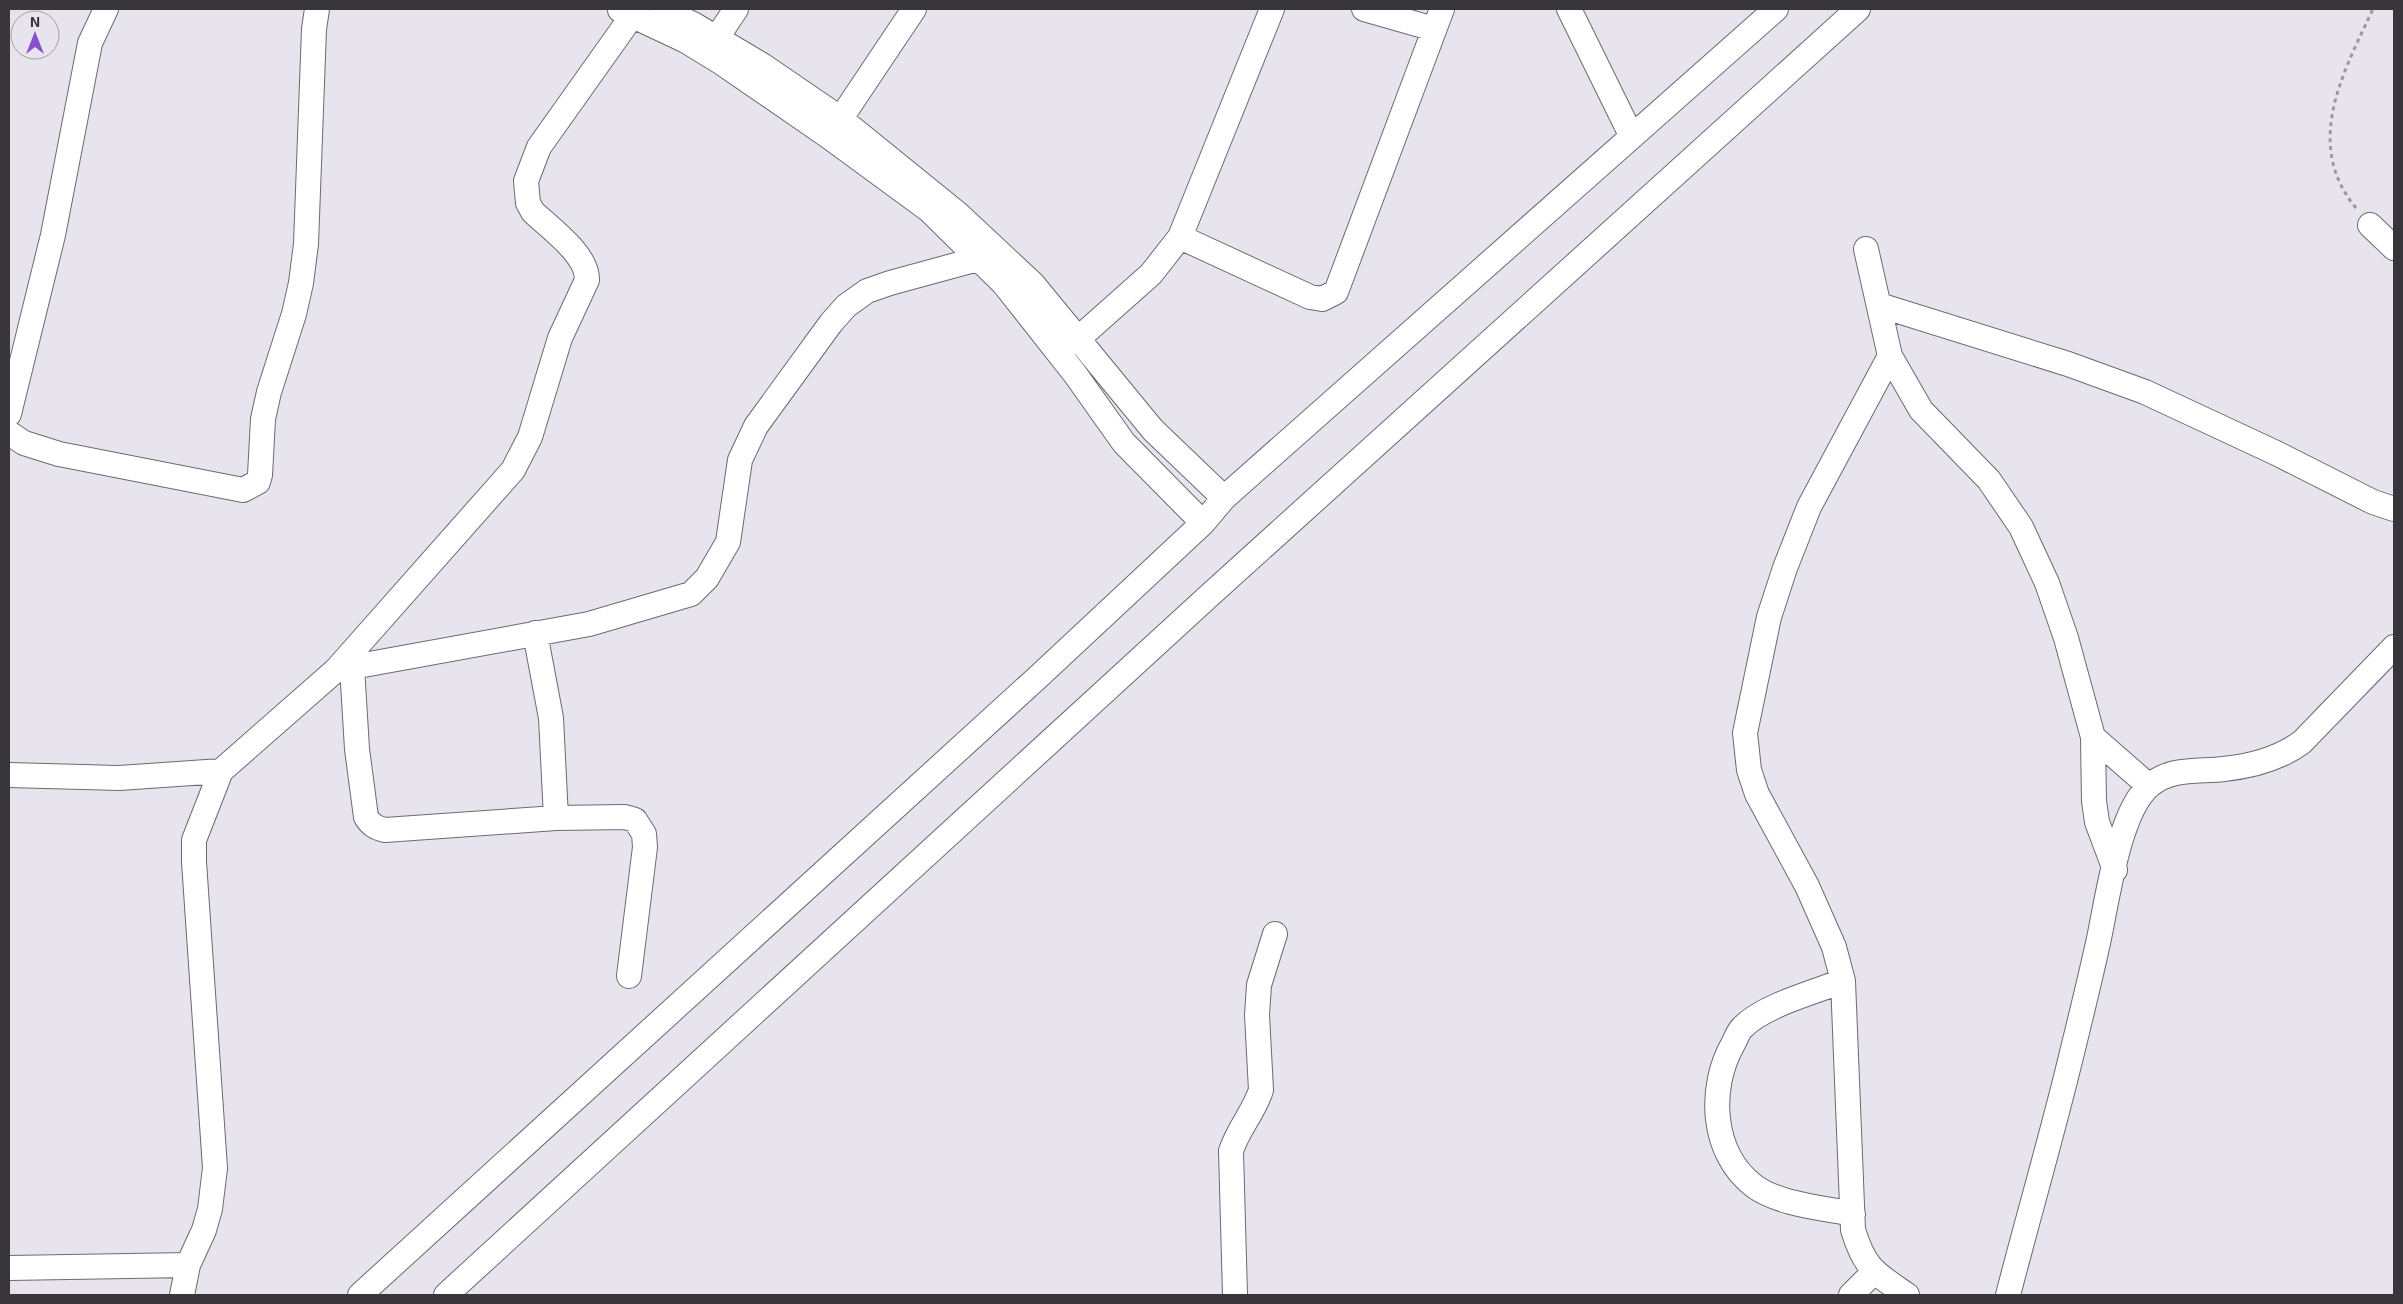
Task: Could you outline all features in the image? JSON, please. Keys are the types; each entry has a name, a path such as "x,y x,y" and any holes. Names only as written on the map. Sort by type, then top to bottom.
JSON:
{"street":[{"path":"9,414 19,327 53,235 90,43 106,9"},
{"path":"9,433 24,443 59,454 243,490 258,482 263,419 269,392 294,314 301,283 306,244 313,39 317,9"},
{"path":"661,9 711,45"},
{"path":"711,45 736,9"},
{"path":"834,128 914,9"},
{"path":"1056,350 1078,338 1151,274 1180,237 1272,9"},
{"path":"1180,237 1310,297 1322,299 1336,292 1438,19 1364,9"},
{"path":"1569,9 1631,136"},
{"path":"360,1295 1038,678 1203,523 1224,498 1776,9"},
{"path":"446,1295 1211,594 1858,9"},
{"path":"182,1295 188,1266 204,1230 210,1209 215,1168 194,840 221,772 344,669 513,470 530,437 560,338 586,280 587,270 578,255 532,212 528,203 526,182 539,147 629,11 762,65 928,210 1004,284 1056,350 1124,443 1203,523"},
{"path":"834,128 957,213 1033,284 1149,426 1224,498"},
{"path":"2370,225 2394,248"},
{"path":"1866,248 1890,356 1921,410 1990,480 2021,527 2047,582 2060,619 2093,737 2094,801 2097,822 2115,870"},
{"path":"344,669 421,656 534,632 589,624 679,598 699,588 708,578 728,542 740,460 756,426 831,323 846,306 867,291 978,259"},
{"path":"1879,305 2068,364 2145,392 2276,453 2373,502 2394,509"},
{"path":"1890,356 1809,507 1784,568 1769,617 1745,733 1749,770 1757,794 1806,886 1834,948 1843,981 1853,1230 1860,1254 1874,1272 1907,1295"},
{"path":"1124,443 1149,426"},
{"path":"534,632 551,718 556,818"},
{"path":"2008,1295 2069,1066 2127,822 2135,803 2149,786 2167,775 2190,770 2224,769 2255,763 2288,753 2302,742 2394,647"},
{"path":"344,669 366,817 369,823 385,830 556,818 625,817 635,820 640,826 645,847 629,976"},
{"path":"2093,737 2149,786"},
{"path":"9,775 119,778 221,772"},
{"path":"1235,1295 1231,1151 1235,1137 1258,1101 1261,1090 1257,1015 1259,985 1275,934"},
{"path":"1843,981 1771,1009 1742,1028 1726,1056 1718,1079 1717,1110 1720,1136 1732,1162 1754,1186 1786,1200 1853,1214"},
{"path":"9,1268 188,1266"},
{"path":"1851,1295 1874,1272"}],"path":[{"path":"2370,225 2348,198 2333,168 2329,137 2333,107 2342,75 2373,9"}]}
